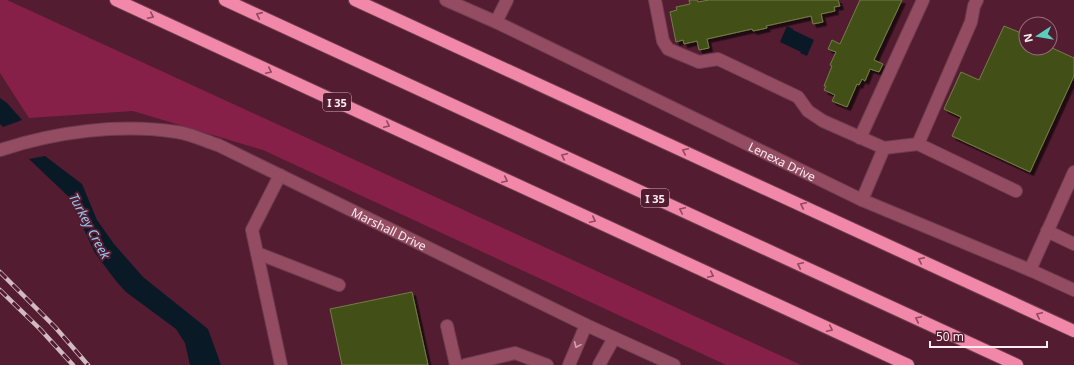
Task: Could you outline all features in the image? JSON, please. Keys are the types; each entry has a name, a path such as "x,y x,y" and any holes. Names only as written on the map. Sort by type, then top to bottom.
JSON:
{"highway":[{"name":"I 35","path":"116,0 908,365"},
{"name":"I 35","path":"225,0 1017,365"},
{"path":"355,0 1074,331"}],"street":[{"name":"Lenexa Drive","path":"446,0 496,22 862,200 1030,270 1074,290"},
{"path":"496,22 507,0"},
{"path":"655,0 663,41 668,49 698,62 718,58 798,97 808,111 822,121 860,138 884,148 918,144 1016,191"},
{"path":"860,138 923,0"},
{"path":"918,144 971,22 974,6 977,0"},
{"name":"Marshall Drive","path":"0,150 41,138 94,130 143,129 179,132 218,145 586,325 674,365"},
{"path":"862,200 884,148"},
{"path":"1030,270 1074,172"},
{"path":"280,176 252,230 281,365"},
{"path":"1047,231 1074,244"},
{"path":"257,253 339,286"},
{"path":"569,365 586,325"},
{"path":"448,326 456,365"},
{"path":"599,365 614,338"},
{"path":"465,365 515,353 548,365"}],"shaded area":[{"path":"0,0 7,0 801,365 726,365 263,150 133,111 29,118 0,73"}],"water":[{"path":"787,26 814,40 807,56 780,42"},
{"path":"0,98 7,103 22,120 3,127 0,124"},
{"name":"Turkey Creek","path":"45,156 82,184 97,220 114,244 143,277 208,329 221,365 190,365 185,343 176,329 126,292 116,281 95,253 69,197 29,159"}],"building":[{"path":"689,0 697,0 698,2 709,0 838,0 840,6 834,7 835,11 821,14 823,22 813,24 811,16 766,26 767,28 753,31 752,29 707,39 709,48 699,50 697,41 684,44 683,40 676,42 670,12 677,10 676,7 690,4"},
{"path":"860,0 902,0 874,60 883,64 879,72 870,69 865,81 862,79 859,85 857,84 847,107 832,101 835,95 824,90 826,86 824,86 832,66 830,65 836,52 828,49 832,40 840,44"},
{"path":"1004,26 1018,32 1018,56 1058,56 1058,51 1074,58 1074,76 1030,172 952,136 961,117 944,109 961,72 979,80"},
{"path":"412,292 428,365 342,365 330,309"}],"railway":[{"path":"0,272 55,327 88,365"},
{"path":"0,290 40,329 73,365"}]}
